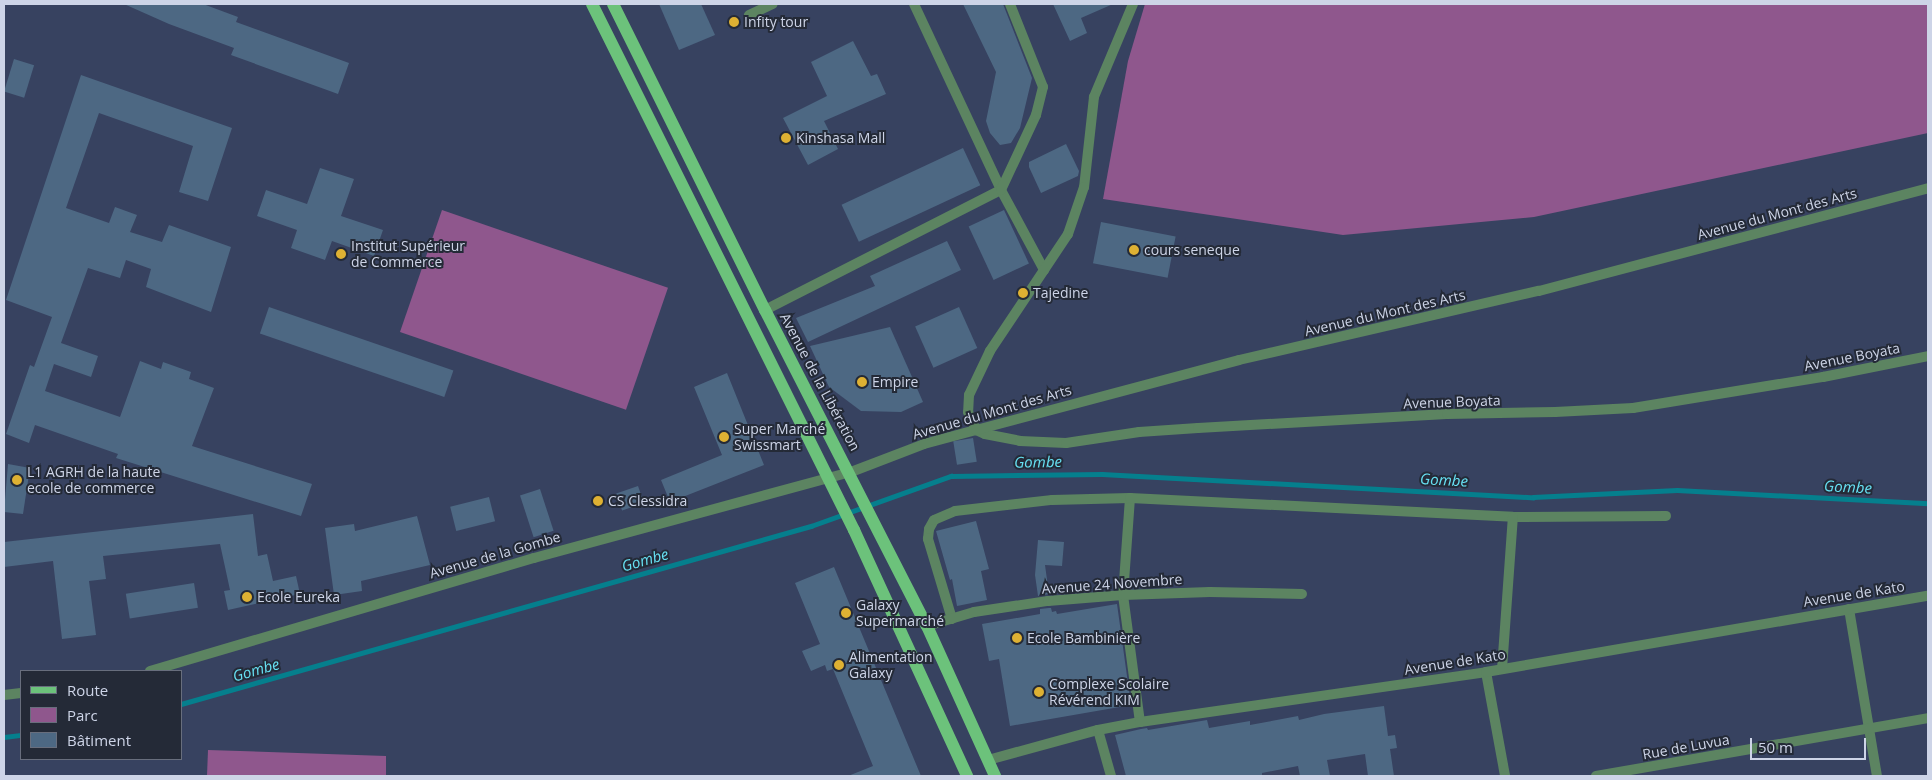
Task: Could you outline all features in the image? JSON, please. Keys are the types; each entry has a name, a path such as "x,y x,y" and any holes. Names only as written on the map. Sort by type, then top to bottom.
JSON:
{"main road":[{"path":"592,4 838,496 967,776"},
{"name":"Avenue de la Libération","path":"613,4 765,310 850,472 927,626 995,776"}],"street":[{"path":"749,15 772,4"},
{"path":"914,4 1000,190 1044,270"},
{"path":"765,310 1000,190 1036,115 1043,87 1010,4"},
{"path":"976,430 968,412 967,404 974,381 990,350 1068,234 1080,203 1084,187 1094,97 1132,4"},
{"name":"Avenue du Mont des Arts","path":"850,472 924,444 1239,360 1539,291 1928,188"},
{"name":"Avenue Boyata","path":"976,430 991,436 1020,441 1066,443 1139,432 1198,428 1447,414 1633,408 1814,379 1928,356"},
{"name":"Avenue de la Gombe","path":"153,670 434,586 665,521 850,472"},
{"path":"1130,498 1123,595 1140,722"},
{"path":"952,619 928,539 929,529 934,520 955,511 1052,500 1130,498 1514,517 1666,516"},
{"path":"1502,669 1514,517"},
{"name":"Avenue 24 Novembre","path":"927,626 974,612 1048,601 1123,595 1210,592 1302,594"},
{"name":"Avenue de Kato","path":"988,760 1098,730 1140,722 1486,672 1849,608 1928,596"},
{"path":"1849,608 1877,776"},
{"path":"1486,672 1505,776"},
{"path":"4,695 20,693"},
{"name":"Rue de Luvua","path":"1596,776 1928,718"},
{"path":"1098,730 1111,776"}],"green space":[{"path":"1145,4 1928,4 1928,133 1534,217 1343,235 1103,199 1128,61"},
{"path":"442,210 668,288 626,410 400,332"},
{"path":"208,750 386,756 386,776 207,776"}],"building":[{"path":"124,4 203,4 238,17 236,22 349,63 338,94 231,55 234,48 169,24"},
{"path":"659,4 701,4 715,35 679,50"},
{"path":"963,4 1003,4 1032,78 1020,128 1011,143 1000,145 990,133 986,121 996,72"},
{"path":"1053,4 1113,4 1081,18 1087,33 1070,41"},
{"path":"853,41 871,76 877,74 886,94 824,121 838,149 808,165 783,118 827,96 811,62"},
{"path":"14,59 34,65 24,98 4,92"},
{"path":"81,75 232,128 208,201 179,192 193,146 99,113 66,208 109,223 115,207 137,215 130,232 162,242 169,225 231,247 211,312 146,287 151,269 126,260 120,278 88,268 61,343 98,356 91,377 54,364 45,391 120,417 140,361 161,369 163,362 191,372 189,379 214,388 192,446 312,484 301,516 116,458 118,454 35,425 29,443 6,434 30,365 34,367 52,317 6,300"},
{"path":"1066,144 1079,171 1078,176 1041,193 1029,167 1029,162"},
{"path":"963,148 980,185 859,242 842,205"},
{"path":"320,168 354,179 341,216 383,230 374,256 332,241 325,260 291,248 297,230 257,216 266,190 307,204"},
{"path":"1004,210 1029,263 994,280 969,226"},
{"name":"cours seneque","path":"1101,222 1176,237 1168,278 1093,263"},
{"path":"947,241 961,270 808,342 796,318 875,286 870,276"},
{"path":"269,307 453,370 444,397 260,333"},
{"path":"959,307 977,348 933,368 915,327"},
{"path":"890,327 923,402 901,412 861,411 829,387 810,346"},
{"path":"727,373 764,465 670,502 661,480 722,455 694,387"},
{"path":"973,438 977,462 957,465 953,441"},
{"name":"L1 AGRH de la haute ecole de commerce","path":"8,464 30,468 23,514 4,512"},
{"path":"638,486 644,503 622,511 616,493"},
{"path":"540,489 554,531 534,537 520,495"},
{"path":"489,497 495,521 456,531 450,507"},
{"path":"253,514 258,556 267,554 273,581 296,576 300,594 228,610 224,591 230,590 220,544 103,556 106,579 89,581 96,635 62,639 53,561 4,567 4,542"},
{"path":"417,516 430,565 361,581 362,591 334,595 325,528 354,524 355,531"},
{"path":"976,521 989,569 981,571 987,600 957,606 952,579 950,580 936,531"},
{"path":"1038,540 1064,542 1062,566 1045,565 1049,594 1038,596 1035,575"},
{"path":"834,567 921,776 848,776 873,766 833,669 827,671 825,665 811,671 802,651 820,644 795,583"},
{"path":"194,583 198,608 130,618 126,594"},
{"path":"1117,604 1131,705 1010,726 999,659 989,661 982,624 1040,614 1040,609 1051,608 1052,612 1056,611 1057,614"},
{"path":"1384,706 1388,736 1395,735 1397,748 1390,749 1394,776 1368,776 1365,754 1327,760 1330,776 1300,776 1298,766 1262,773 1262,776 1126,776 1115,735 1147,728 1148,730 1207,720 1209,728 1250,721 1250,725 1298,716 1299,720 1324,714"}],"waterway":[{"name":"Gombe","path":"182,704 811,526 951,476 1102,474 1533,497 1677,490 1928,503"},
{"name":"Gombe","path":"4,737 20,735"}],"place":[{"name":"Infity tour","path":"734,22"},
{"name":"Kinshasa Mall","path":"786,138"},
{"name":"cours seneque","path":"1134,250"},
{"name":"Institut Supérieur de Commerce","path":"341,254"},
{"name":"Tajedine","path":"1023,293"},
{"name":"Empire","path":"862,382"},
{"name":"Super Marché Swissmart","path":"724,437"},
{"name":"L1 AGRH de la haute ecole de commerce","path":"17,480"},
{"name":"CS Clessidra","path":"598,501"},
{"name":"Ecole Eureka","path":"247,597"},
{"name":"Galaxy Supermarché","path":"846,613"},
{"name":"Ecole Bambinière","path":"1017,638"},
{"name":"Alimentation Galaxy","path":"839,665"},
{"name":"Complexe Scolaire Révérend KIM","path":"1039,692"}]}
